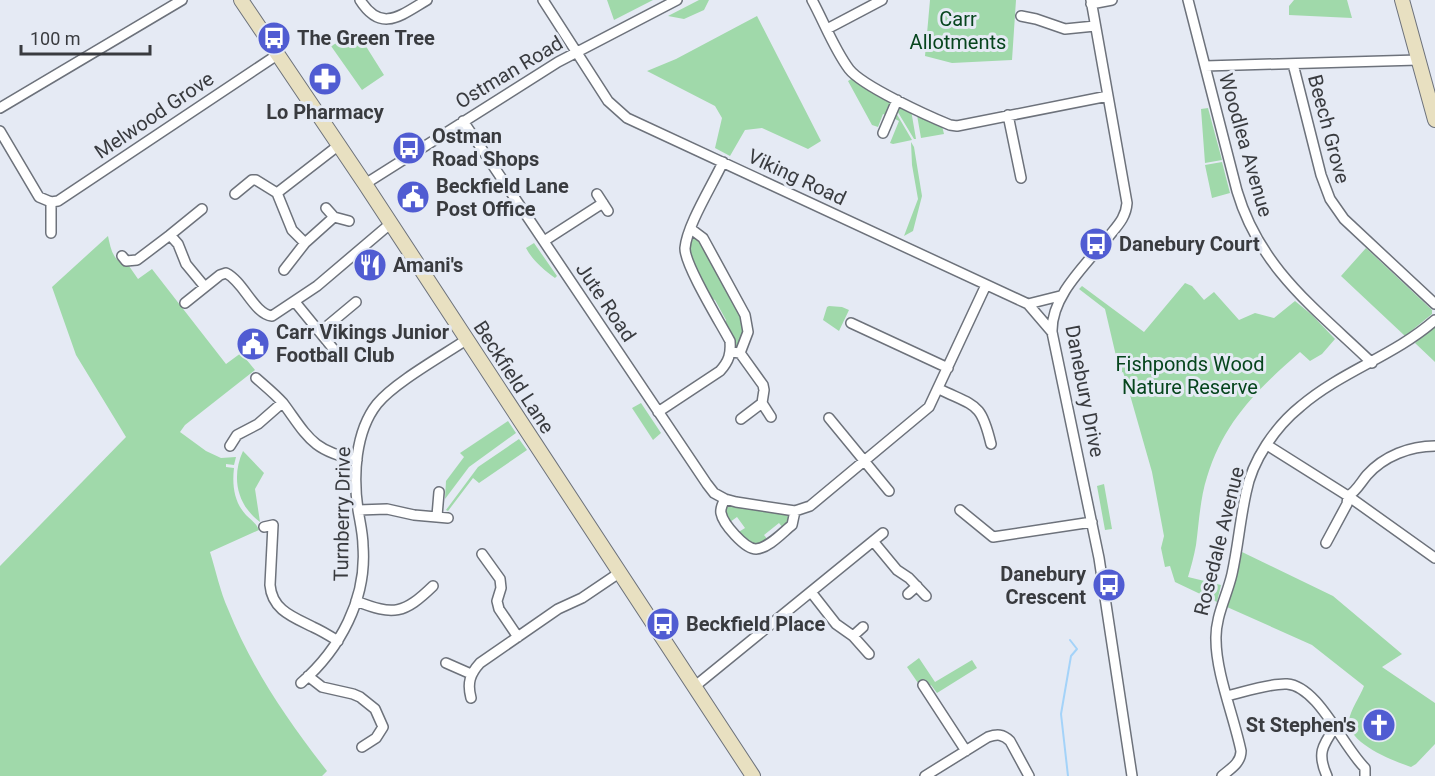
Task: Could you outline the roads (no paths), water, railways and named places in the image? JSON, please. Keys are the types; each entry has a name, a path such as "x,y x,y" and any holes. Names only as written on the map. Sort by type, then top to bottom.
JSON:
{"street":[{"path":"0,108 182,0"},
{"path":"360,0 371,13 384,20 397,17 427,0"},
{"name":"Viking Road","path":"543,0 609,101 621,114 1028,304 1052,332"},
{"name":"Ostman Road","path":"365,184 576,52 677,0"},
{"path":"812,0 853,74 950,125 957,126 1108,96"},
{"path":"827,29 882,0"},
{"path":"1091,2 1112,0"},
{"name":"Woodlea Avenue","path":"1188,0 1240,200 1253,235 1266,256 1288,283 1372,363"},
{"path":"1402,0 1435,120"},
{"name":"Beckfield Lane","path":"247,2 277,55 365,184 751,775"},
{"name":"Danebury Drive","path":"1091,2 1124,178 1127,209 1121,221 1060,296 1053,314 1052,332 1092,522 1132,776"},
{"path":"1021,16 1065,29 1095,26"},
{"name":"Melwood Grove","path":"51,202 65,197 277,55"},
{"path":"1205,66 1418,60"},
{"name":"Beech Grove","path":"1293,64 1321,175 1330,199 1344,219 1435,304"},
{"path":"883,133 897,99"},
{"path":"1008,115 1021,178"},
{"name":"Jute Road","path":"464,121 707,484 714,493 725,499"},
{"path":"0,131 39,197 51,202 51,233"},
{"path":"277,193 339,145"},
{"path":"723,162 691,229 685,248 688,265 735,353 763,385 762,403 771,417"},
{"path":"249,170 252,180"},
{"path":"235,194 252,180 256,180 277,193 292,230 305,243"},
{"path":"544,241 602,203"},
{"path":"326,208 334,217 349,220"},
{"path":"122,256 126,261 137,260 202,209"},
{"path":"284,270 305,243 334,217"},
{"path":"185,303 220,275 226,273 233,277 266,316 272,316 317,286 390,224"},
{"path":"658,412 720,371 748,332 745,315 703,238 691,229"},
{"path":"170,235 178,244 186,264 205,287"},
{"path":"795,511 792,525 763,548 751,548 739,540 723,517 721,510 725,499 795,511 810,506 925,411 939,389 986,285"},
{"path":"1028,304 1060,296"},
{"path":"295,302 340,357"},
{"path":"320,332 356,302"},
{"name":"Rosedale Avenue","path":"1222,776 1241,758 1216,648 1216,628 1238,548 1246,491 1252,472 1267,445 1287,419 1312,396 1404,344 1435,320"},
{"path":"851,323 948,368"},
{"name":"Turnberry Drive","path":"362,747 386,728 375,709 353,694 322,687 304,679 329,654 338,641 356,601 362,575 364,548 358,510 357,460 362,432 376,405 393,389 466,340"},
{"path":"256,378 282,403 311,440 331,453 357,460"},
{"path":"939,389 979,410 992,444"},
{"path":"230,446 237,435 258,424 282,403"},
{"path":"741,419 762,403"},
{"path":"829,418 889,491"},
{"path":"1267,445 1348,496 1435,558"},
{"path":"1348,496 1353,494 1370,472 1393,456 1416,448 1435,446"},
{"path":"437,516 439,492"},
{"path":"1326,543 1347,504 1348,496"},
{"path":"358,510 387,509 422,516 448,518"},
{"path":"960,510 987,534 999,538 1092,522"},
{"path":"272,526 270,585 273,598 285,614 338,641"},
{"path":"694,687 883,533"},
{"path":"873,541 897,570 926,596"},
{"path":"482,554 500,579 501,588 497,601 499,609 518,637"},
{"path":"471,698 469,681 471,674 480,663 558,609 582,598 619,573"},
{"path":"356,601 386,610 399,610 416,603 421,592 433,586"},
{"path":"908,594 917,586"},
{"path":"811,592 836,624 853,636 869,654"},
{"path":"853,636 863,627"},
{"path":"446,663 471,674"},
{"path":"1227,696 1282,684 1296,686 1309,694 1335,727 1349,750 1365,768 1365,776"},
{"path":"923,685 966,751"},
{"path":"1327,776 1321,762 1321,754 1327,738 1335,727"},
{"path":"926,776 994,735 1005,737 1014,747 1029,776"}],"waterway":[{"path":"1068,776 1061,714 1071,656 1077,649 1070,640"}],"place":[{"name":"The Green Tree","path":"274,38"},
{"name":"Lo Pharmacy","path":"325,79"},
{"name":"Ostman Road Shops","path":"409,148"},
{"name":"Beckfield Lane Post Office","path":"413,197"},
{"name":"Danebury Court","path":"1096,244"},
{"name":"Amani's","path":"370,265"},
{"name":"Carr Vikings Junior Football Club","path":"253,344"},
{"name":"Danebury Crescent","path":"1109,585"},
{"name":"Beckfield Place","path":"663,624"},
{"name":"St Stephen's","path":"1379,725"}],"park label":[{"name":"Carr Allotments","path":"958,30"},
{"name":"Fishponds Wood Nature Reserve","path":"1190,376"}]}
